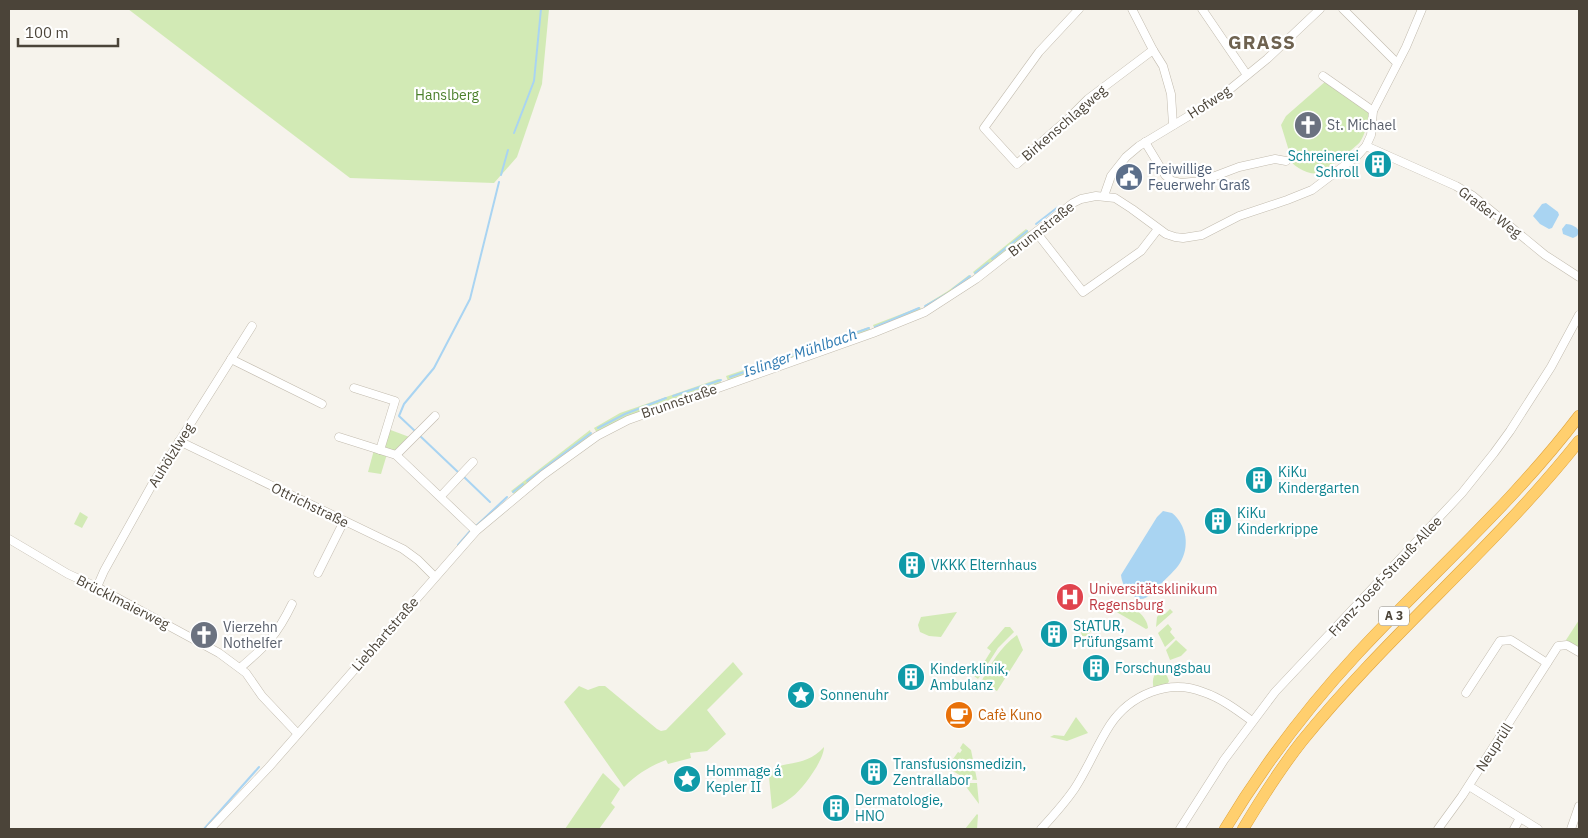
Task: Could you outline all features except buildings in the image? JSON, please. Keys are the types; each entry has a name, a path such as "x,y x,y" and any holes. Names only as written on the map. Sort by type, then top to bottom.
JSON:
{"highway":[{"name":"A 3","path":"1225,829 1274,753 1334,680 1358,653 1492,518 1579,416"},
{"name":"A 3","path":"1243,829 1288,760 1346,690 1516,515 1579,441"}],"street":[{"name":"Birkenschlagweg","path":"1080,9 1039,52 984,128 1017,164 1070,117 1088,98 1153,50"},
{"path":"1132,9 1163,66 1168,80 1173,125"},
{"path":"1202,9 1248,76"},
{"name":"Hofweg","path":"1104,196 1111,176 1126,157 1145,142 1202,108 1248,76 1320,9"},
{"path":"1342,9 1397,63"},
{"path":"1104,196 1123,203 1158,229 1183,238 1202,235 1239,216 1312,190 1358,156 1366,146 1371,135 1373,111 1406,47 1422,9"},
{"path":"1323,76 1373,111"},
{"path":"1145,142 1165,175 1172,181 1181,183 1202,181 1239,167 1275,159 1286,161"},
{"name":"Graßer Weg","path":"1366,146 1456,186 1474,196 1545,255 1579,277"},
{"name":"Brunnstraße","path":"574,453 597,436 628,420 926,312 976,279 1073,203 1088,197 1104,196"},
{"path":"1036,232 1083,292 1141,251 1158,229"},
{"name":"Franz-Josef-Strauß-Allee","path":"1180,829 1224,760 1275,692 1474,478 1510,431 1551,367 1579,315"},
{"name":"Auhölzlweg","path":"97,587 153,483 252,326"},
{"path":"231,359 322,404"},
{"path":"354,388 395,401 380,450"},
{"path":"396,455 435,416"},
{"path":"339,437 396,455 474,529"},
{"name":"Ottrichstraße","path":"179,441 404,549 435,577"},
{"name":"Liebhartstraße","path":"210,829 264,772 435,577 474,529 574,453"},
{"path":"441,496 473,462"},
{"path":"318,573 344,521"},
{"name":"Brücklmaierweg","path":"9,539 69,575 97,587 219,653 240,668 276,713 297,734"},
{"path":"240,668 261,650 277,632 292,604"},
{"path":"1466,693 1500,641 1511,640 1547,663"},
{"name":"Neuprüll","path":"1438,829 1469,786 1558,646 1567,645 1579,652"},
{"path":"1041,829 1074,789 1114,719 1124,708 1139,697 1162,689 1188,688 1203,691 1219,699 1252,721"},
{"path":"1469,786 1538,829"},
{"path":"1571,829 1579,806"},
{"path":"1514,829 1520,818"}],"green space":[{"name":"Hanslberg","path":"128,9 549,9 542,84 517,157 494,183 350,178"},
{"path":"1326,81 1369,112 1365,131 1360,142 1323,171 1315,174 1296,167 1289,160 1287,156 1289,151 1281,125 1286,116"},
{"path":"1026,229 1030,233 975,275 973,272"},
{"path":"969,275 972,278 927,310 925,305"},
{"path":"920,307 922,312 875,330 873,325"},
{"path":"869,327 871,332 728,381 726,376"},
{"path":"720,379 721,383 597,433 594,428 620,413"},
{"path":"388,429 412,438 396,454 382,449"},
{"path":"590,430 592,436 514,494 511,491"},
{"path":"374,450 387,454 381,474 368,472"},
{"path":"80,512 88,517 82,528 74,524"},
{"path":"1122,602 1139,612 1145,619 1148,628 1146,629 1113,610 1116,605"},
{"path":"1170,609 1173,612 1156,627 1157,617 1162,611 1165,614"},
{"path":"957,612 941,637 929,636 920,632 918,625 921,617"},
{"path":"1579,620 1579,649 1566,640"},
{"path":"1168,624 1172,629 1170,632 1175,638 1165,647 1158,633"},
{"path":"1089,625 1092,629 1088,636 1082,636 1080,629"},
{"path":"1005,627 1010,627 1014,632 998,648 978,679 973,675 974,670 978,672 991,651 987,648"},
{"path":"1017,635 1023,650 997,691 981,682 1001,650"},
{"path":"1176,640 1187,650 1181,656 1170,660 1166,650"},
{"path":"733,662 743,674 707,710 726,734 707,751 690,753 691,758 668,764 666,760 660,762 639,774 624,787 564,702 579,686 588,690 605,686 657,729 661,731 666,730"},
{"path":"1163,666 1169,681 1154,689 1154,676 1157,670"},
{"path":"1076,717 1088,733 1067,741 1050,737 1054,735 1064,736"},
{"path":"963,743 971,750 977,780 966,779 948,768 955,761 953,759 958,752 960,753 962,750 960,748"},
{"path":"824,747 821,759 802,788 787,801 772,809 769,777 775,767 807,759"},
{"path":"603,773 620,789 611,803 615,807 599,829 565,829"},
{"path":"961,780 966,783 977,783 979,804"},
{"path":"977,814 977,829 965,829"}],"water":[{"path":"1546,203 1558,212 1559,215 1552,228 1549,229 1540,224 1533,216 1542,204"},
{"path":"1566,224 1572,225 1577,229 1579,232 1577,236 1573,238 1563,234 1562,229"},
{"path":"1163,511 1172,513 1181,524 1185,536 1185,550 1180,563 1173,571 1151,594 1139,599 1127,589 1121,575 1157,517"}],"waterway":[{"path":"514,133 534,81 541,9"},
{"path":"501,175 508,150"},
{"path":"416,432 399,416 404,404 434,368 470,299 499,182"},
{"name":"Islinger Mühlbach","path":"1036,224 1058,207"},
{"name":"Islinger Mühlbach","path":"1011,244 1027,231"},
{"name":"Islinger Mühlbach","path":"992,259 1007,247"},
{"name":"Islinger Mühlbach","path":"975,273 988,263"},
{"name":"Islinger Mühlbach","path":"953,289 970,276"},
{"name":"Islinger Mühlbach","path":"925,306 948,293"},
{"name":"Islinger Mühlbach","path":"875,327 919,308"},
{"name":"Islinger Mühlbach","path":"730,377 869,328"},
{"name":"Islinger Mühlbach","path":"673,396 721,380"},
{"name":"Islinger Mühlbach","path":"598,428 625,414 666,398"},
{"name":"Islinger Mühlbach","path":"527,481 591,433"},
{"path":"419,435 459,473"},
{"path":"463,476 490,502"},
{"name":"Islinger Mühlbach","path":"513,492 523,484"},
{"name":"Islinger Mühlbach","path":"475,527 507,497"},
{"name":"Islinger Mühlbach","path":"458,545 471,530"},
{"name":"Islinger Mühlbach","path":"204,829 259,767"}],"place":[{"name":"St. Michael","path":"1308,125"},
{"name":"Schreinerei Schroll","path":"1378,164"},
{"name":"Freiwillige Feuerwehr Graß","path":"1129,177"},
{"name":"KiKu Kindergarten","path":"1259,480"},
{"name":"KiKu Kinderkrippe","path":"1218,521"},
{"name":"VKKK Elternhaus","path":"912,565"},
{"name":"Universitätsklinikum Regensburg","path":"1070,597"},
{"name":"StATUR, Prüfungsamt","path":"1054,634"},
{"name":"Vierzehn Nothelfer","path":"204,635"},
{"name":"Forschungsbau","path":"1096,668"},
{"name":"Kinderklinik, Ambulanz","path":"911,677"},
{"name":"Sonnenuhr","path":"801,695"},
{"name":"Cafè Kuno","path":"959,715"},
{"name":"Transfusionsmedizin, Zentrallabor","path":"874,772"},
{"name":"Hommage á Kepler II","path":"687,779"},
{"name":"Dermatologie, HNO","path":"836,808"}],"district":[{"name":"GRASS","path":"1262,42"}]}
